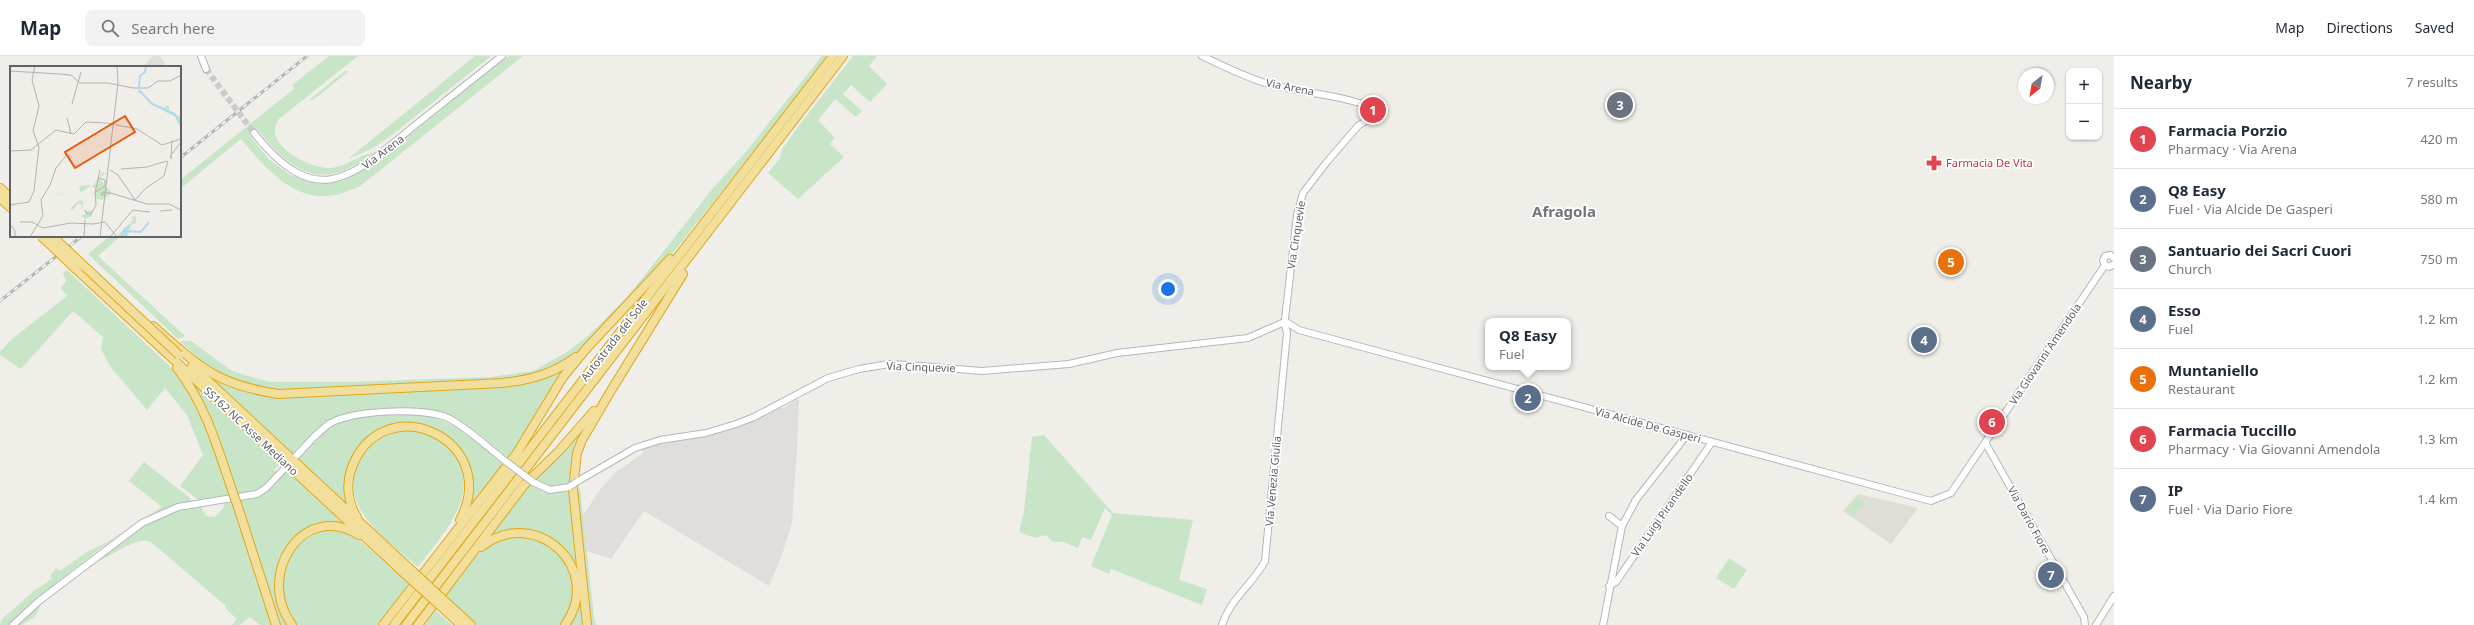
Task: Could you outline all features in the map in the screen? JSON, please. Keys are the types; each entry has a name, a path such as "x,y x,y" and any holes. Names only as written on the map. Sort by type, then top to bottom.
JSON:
{"highway":[{"name":"Autostrada del Sole","path":"387,624 746,170 833,56"},
{"name":"Autostrada del Sole","path":"406,625 843,56"},
{"path":"387,624 451,536 517,453 563,377 586,349 662,268 746,170"},
{"path":"0,188 10,197"},
{"path":"0,198 10,207"},
{"path":"587,625 573,489 574,472 582,440 662,306 727,208"},
{"path":"42,237 163,350 177,358 199,366 226,382 242,388 278,394 502,383 527,380 547,374 565,365 586,349"},
{"name":"SS162 NC Asse Mediano","path":"53,237 119,298 177,358 374,545 407,571 468,624"},
{"path":"177,358 203,409 238,507 276,625"},
{"name":"SS162 NC Asse Mediano","path":"177,358 364,525 407,571"},
{"path":"418,625 524,485 575,434 612,389"},
{"path":"364,525 351,503 348,485 354,460 365,445 380,433 394,428 409,426 426,429 439,434 453,445 466,466 469,488 468,501 451,536"},
{"path":"292,625 280,606 278,583 283,560 299,539 320,527 335,526 352,531 374,545"},
{"path":"474,552 494,538 518,532 534,534 548,540 557,547 570,563 576,578 577,594 574,610 565,625"}],"street":[{"path":"201,56 206,69"},
{"name":"Via Arena","path":"254,133 276,159 298,173 320,179 346,176 377,158 502,56"},
{"name":"Via Arena","path":"1202,56 1233,72 1266,83 1341,97 1381,111"},
{"name":"Via Cinquevie","path":"296,456 320,431 339,419 351,415 415,411 436,413 457,423 533,482 550,490 568,487 635,448 660,440 706,433 736,424 754,417 828,378 859,369 907,365 982,371 1069,364 1117,353 1248,338 1285,322 1297,215 1303,193 1326,163 1358,126 1381,111"},
{"name":"Via Giovanni Amendola","path":"1986,444 2105,266 2104,257 2113,255"},
{"path":"2105,266 2111,266 2114,264"},
{"name":"Via Alcide De Gasperi","path":"1285,322 1298,330 1931,500 1951,493 1986,444"},
{"name":"Via Venezia Giulia","path":"1222,624 1231,604 1260,570 1265,561 1287,333 1285,322"},
{"path":"1602,625 1609,584 1622,526 1635,500 1687,434"},
{"name":"Via Luigi Pirandello","path":"1609,584 1616,582 1712,442"},
{"name":"Via Dario Fiore","path":"1986,444 2084,617 2091,625"},
{"path":"13,625 39,601 142,523 178,507 256,494 266,488 284,469"},
{"path":"1609,516 1622,526"},
{"path":"2098,623 2114,596"},
{"name":"Via Dario Fiore","path":"2084,617 2086,625"}],"shaded area":[{"path":"153,56 160,56 166,66 143,66"},
{"path":"797,399 799,400 797,450 792,522 782,555 769,586 644,511 611,559 587,551 583,515 602,487 617,471 644,453 642,449 652,445 691,439 737,426 779,408 784,408"},
{"path":"1858,494 1918,508 1891,544 1843,511"}],"green space":[{"path":"329,56 358,56 279,119 275,128 276,137 282,146 300,160 322,167 337,167 373,153 355,165 338,172 323,175 309,172 296,166 283,157 257,129 249,135 269,159 290,175 318,184 342,181 369,167 509,56 523,56 359,187 336,195 321,196 306,194 293,188 270,171 241,139 181,188 181,179 295,88 292,85"},
{"path":"475,56 491,56 392,135 373,148 348,159"},
{"path":"822,56 828,56 666,262 586,349 560,365 521,379 284,392 237,383 205,365 180,341 191,341 232,371 269,382 350,382 489,377 533,371 565,353 588,336 629,295 714,187 745,153"},
{"path":"853,56 877,56 869,66 887,84 870,102 851,85 843,94 862,111 856,117 835,99 818,120 835,138 830,144 844,157 798,199 768,173 780,158 782,149"},
{"path":"345,71 349,71 313,100 309,100"},
{"path":"109,237 120,237 98,256 185,336 178,339 88,254"},
{"path":"67,270 177,373 205,418 231,497 200,501 180,486 203,455 187,415 165,388 147,410 110,366 101,349 103,337 73,311 21,369 0,355 0,352 12,339 67,296 61,288 66,281 63,273"},
{"path":"571,365 509,458 474,430 452,417 441,413 410,409 357,412 332,419 316,430 293,454 211,379 255,392 509,386"},
{"path":"190,379 280,464 274,470 277,473 259,489 238,495 211,420"},
{"path":"410,414 424,415 450,424 483,446 505,464 471,507 472,482 462,453 454,442 443,433 430,427 411,423 362,444 352,458 347,472 349,501 345,504 297,459 331,426 353,417"},
{"path":"410,430 436,439 451,451 462,472 464,486 461,501 455,515 437,543 418,567 379,533 359,507 354,492 354,476 361,459 370,446 388,435"},
{"path":"581,431 583,432 574,453 569,483 551,487 534,478"},
{"path":"1044,435 1113,513 1193,520 1179,580 1207,589 1202,605 1111,569 1109,574 1091,566 1112,515 1105,508 1091,540 1082,537 1078,548 1064,542 1053,542 1046,535 1035,538 1019,532 1024,511 1032,437"},
{"path":"144,462 189,497 192,502 159,511 137,523 162,507 129,481"},
{"path":"286,471 349,526 301,535 277,576 290,625 279,625 240,501 259,495"},
{"path":"530,483 544,492 571,492 586,625 569,625 579,581 544,535 490,537"},
{"path":"580,488 596,625 591,625 576,490"},
{"path":"1857,496 1865,503 1854,517 1846,510"},
{"path":"234,502 274,625 260,625 250,617 240,625 232,625 237,619 225,608 226,606 151,542 145,541 122,548 94,563 41,604 35,617 22,625 16,625 49,596 145,524 181,509 201,506 206,516 215,517 224,507 224,503"},
{"path":"131,527 79,565 9,625 0,625 1,620 35,590 52,579 50,576 56,568 60,571 85,553 107,542"},
{"path":"335,528 354,535 409,584 377,625 295,625 282,601 280,579 283,569 292,553 299,545 314,534"},
{"path":"518,535 548,543 569,565 575,595 562,625 477,625 444,595 484,548 495,541"},
{"path":"1729,558 1747,570 1734,589 1716,578"},
{"path":"435,610 452,625 425,625"}],"tunnel":[{"path":"206,69 254,133"}],"railway":[{"path":"181,157 307,56"},
{"path":"0,301 81,237"}],"place":[{"name":"Santuario dei Sacri Cuori","path":"1620,105"},
{"name":"Farmacia Porzio","path":"1373,110"},
{"name":"Farmacia De Vita","path":"1934,163"},
{"name":"Muntaniello","path":"1951,262"},
{"name":"Esso","path":"1924,340"},
{"name":"Q8 Easy","path":"1528,398"},
{"name":"Farmacia Tuccillo","path":"1992,422"},
{"name":"IP","path":"2051,575"}],"district":[{"name":"Afragola","path":"1564,212"}]}
